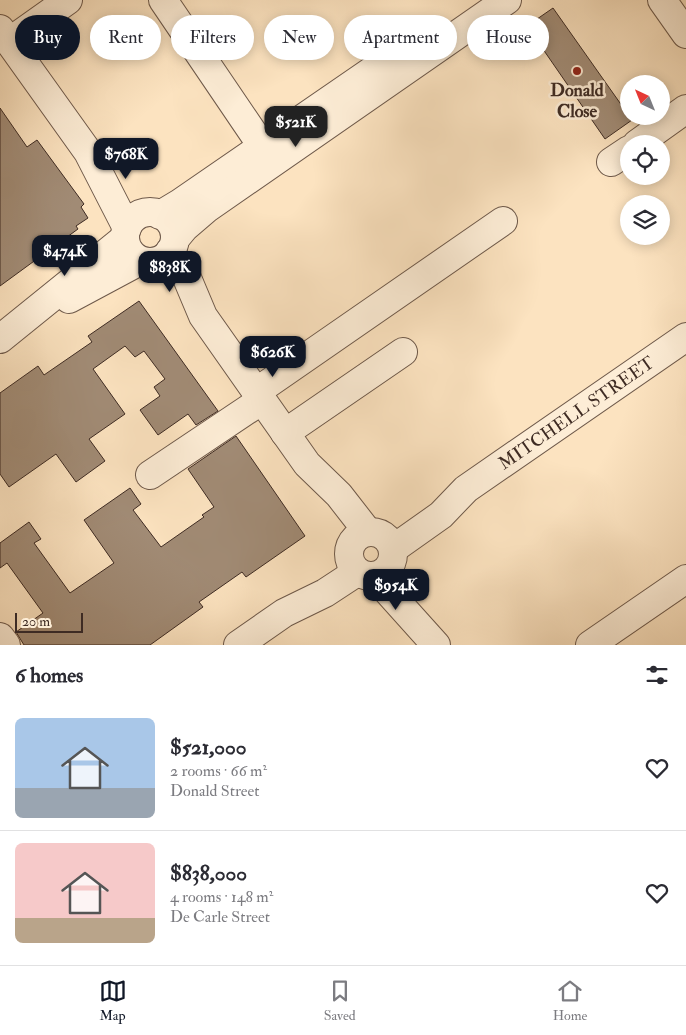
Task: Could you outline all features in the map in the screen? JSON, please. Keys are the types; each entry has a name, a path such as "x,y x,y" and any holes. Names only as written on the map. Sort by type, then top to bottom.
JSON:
{"street":[{"path":"68,0 4,35 140,223"},
{"path":"163,0 262,146"},
{"path":"5,335 140,223 180,203 475,0"},
{"path":"5,335 159,253 206,209 507,0"},
{"path":"662,0 686,34"},
{"path":"650,135 686,109"},
{"path":"150,475 503,221"},
{"path":"140,223 129,252 159,253"},
{"path":"140,223 171,225 159,253 171,286 203,316 307,464 339,496 371,553 383,587 435,643"},
{"name":"MITCHELL STREET","path":"238,645 284,613 325,593 371,553 440,514 466,489 686,337"},
{"path":"285,433 402,352"},
{"path":"590,645 686,579"},
{"path":"0,637 6,645"}],"building":[{"name":"Donald Close","path":"553,8 620,103 620,125 625,125 605,139 549,58 549,15 543,15"},
{"path":"0,108 27,147 37,140 84,204 81,207 88,218 76,226 78,229 0,286"},
{"path":"139,301 218,411 196,425 188,414 158,435 140,410 160,396 154,387 165,379 144,351 135,357 125,346 93,369 125,414 89,439 105,461 76,482 56,454 9,487 0,474 0,393 38,366 44,375 92,342 88,336"},
{"path":"236,436 305,536 246,577 242,572 199,602 203,607 150,645 24,645 16,632 43,613 7,563 0,568 0,543 29,522 41,539 34,543 70,593 114,563 84,520 130,488 141,504 133,510 161,547 204,517 202,515 214,507 188,469"}],"place":[{"name":"Donald Close","path":"577,71"}]}
